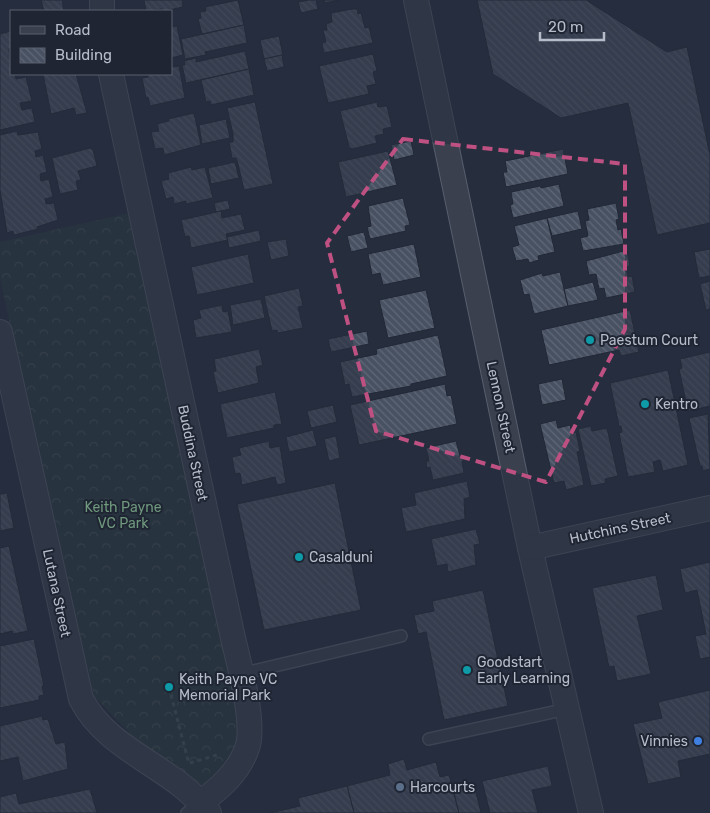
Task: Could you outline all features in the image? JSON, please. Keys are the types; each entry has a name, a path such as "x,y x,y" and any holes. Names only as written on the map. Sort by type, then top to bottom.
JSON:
{"street":[{"name":"Lennon Street","path":"416,0 530,548 592,813"},
{"name":"Buddina Street","path":"111,75 241,674 250,734 247,748 232,775 196,805"},
{"name":"Lutana Street","path":"0,332 81,699 88,712 105,732 196,805"},
{"name":"Hutchins Street","path":"530,548 710,508"}],"lane":[{"path":"241,674 401,636"},
{"path":"429,740 567,709"}],"path":[{"path":"169,687 189,763 196,805"}],"highlighted area":[{"path":"403,139 625,164 625,329 546,482 376,431 327,243"}],"green space":[{"name":"Keith Payne VC Park","path":"129,213 242,729 240,747 207,786 198,783 133,737 94,696 63,569 0,278 0,242"}],"building":[{"path":"41,0 62,0 64,10 44,10"},
{"path":"144,0 182,0 183,7 169,10 146,10"},
{"path":"238,0 244,25 202,34 198,19 201,18 200,12 206,11 205,7"},
{"path":"316,0 318,9 301,13 298,2"},
{"path":"324,0 340,0 325,3"},
{"path":"477,0 586,0 667,52 687,47 710,155 710,223 657,235 628,103 561,118 493,74"},
{"path":"357,9 358,14 361,13 365,28 369,27 373,43 324,53 322,43 326,42 323,30 327,30 326,24 332,22 331,13"},
{"path":"244,25 247,43 205,52 206,55 185,59 181,39"},
{"path":"177,26 183,55 172,58 172,27"},
{"path":"10,31 10,75 15,75 16,79 26,77 32,101 20,103 22,110 32,108 35,122 0,130 0,34"},
{"path":"279,36 283,55 264,59 260,40"},
{"path":"245,51 249,69 186,83 182,65 185,65 184,61 196,58 196,62"},
{"path":"373,54 377,71 373,72 376,84 367,86 369,94 328,103 319,66"},
{"path":"282,55 284,67 267,71 264,59"},
{"path":"179,66 185,98 150,106 148,97 146,98 142,78 148,77 148,75 172,75 172,67"},
{"path":"249,69 254,95 211,105 210,101 206,102 201,80"},
{"path":"43,75 76,75 87,113 76,115 74,108 51,114"},
{"path":"255,102 273,184 244,190 236,158 232,158 229,142 233,142 233,134 227,108"},
{"path":"377,102 378,107 387,106 392,127 383,129 384,134 375,136 377,143 352,149 349,147 340,111"},
{"path":"194,113 201,145 164,155 163,148 155,149 151,132 159,131 157,124 169,121 168,119"},
{"path":"226,119 230,138 202,144 199,125"},
{"path":"17,131 18,135 38,132 42,149 35,151 36,157 43,155 47,172 40,174 41,181 49,179 53,197 45,199 46,204 54,203 58,220 37,227 38,229 14,235 13,231 7,233 0,190 0,135"},
{"path":"411,141 414,155 394,160 391,145"},
{"path":"90,148 93,150 97,166 78,171 81,180 76,181 78,190 60,194 52,158"},
{"path":"563,149 568,174 506,187 503,172 507,172 505,161"},
{"path":"388,151 397,185 346,197 338,162"},
{"path":"235,162 239,178 211,184 208,168"},
{"path":"191,167 192,170 205,167 213,198 186,204 186,201 174,204 173,197 166,199 161,181 169,179 168,173"},
{"path":"559,184 564,206 513,218 510,205 513,204 511,192"},
{"path":"403,198 410,225 405,226 406,231 370,239 367,227 371,226 368,206"},
{"path":"228,200 230,209 216,212 214,203"},
{"path":"616,203 619,219 616,220 618,230 621,229 624,244 583,251 580,238 588,236 585,221 589,220 587,209"},
{"path":"221,211 222,218 241,214 245,230 226,234 228,240 191,248 189,236 185,237 181,220"},
{"path":"578,211 582,229 552,236 547,218"},
{"path":"547,218 555,252 538,256 539,260 529,263 528,259 516,261 512,247 519,245 514,226"},
{"path":"259,230 261,241 229,248 227,237"},
{"path":"364,232 368,248 351,252 347,236"},
{"path":"286,239 289,256 271,260 267,242"},
{"path":"414,244 421,277 383,285 380,273 372,275 368,254"},
{"path":"710,249 710,276 699,278 694,252"},
{"path":"627,250 630,266 626,267 628,277 632,276 635,292 606,298 604,288 599,289 596,274 589,275 586,261"},
{"path":"248,254 254,283 197,295 191,267"},
{"path":"560,272 568,306 534,314 529,294 524,295 520,280 542,273 543,276"},
{"path":"710,281 710,309 706,310 700,284"},
{"path":"593,282 598,300 568,306 564,289"},
{"path":"299,288 303,306 298,307 303,328 278,333 277,330 272,331 264,296"},
{"path":"426,290 435,328 388,338 379,300"},
{"path":"261,299 265,318 233,325 230,305"},
{"path":"222,305 223,312 228,311 232,332 196,338 193,320 201,318 199,310"},
{"name":"Paestum Court","path":"630,310 639,352 621,356 619,350 549,365 541,330"},
{"path":"367,331 369,344 331,352 328,339"},
{"path":"438,335 447,376 411,384 411,386 352,397 349,384 345,385 340,362 377,354 376,349"},
{"path":"259,349 263,365 256,367 259,383 218,393 213,372 216,371 214,359"},
{"path":"710,352 710,406 688,411 679,369 682,368 680,359"},
{"name":"Kentro","path":"668,370 688,465 663,471 660,460 653,462 655,472 628,477 619,433 622,432 621,426 619,426 610,383"},
{"path":"562,379 566,400 542,405 538,384"},
{"path":"445,384 447,396 451,395 457,424 359,445 350,405"},
{"path":"275,392 282,424 274,425 274,428 227,438 220,404"},
{"path":"333,405 337,422 311,428 307,411"},
{"path":"708,414 710,469 703,471 702,466 700,466 689,418"},
{"path":"556,420 558,428 570,425 572,433 576,432 580,451 577,452 584,485 566,490 564,481 554,483 540,424"},
{"path":"591,426 592,431 607,428 618,476 605,479 606,483 591,486 578,429"},
{"path":"313,430 317,446 289,452 286,437"},
{"path":"336,436 340,458 329,461 324,439"},
{"path":"269,441 270,448 280,446 286,483 277,485 275,477 242,485 240,473 235,474 232,457 241,455 239,448"},
{"path":"456,441 460,456 463,455 464,473 433,480 430,467 427,468 426,461 429,461 426,448"},
{"path":"467,481 470,497 464,499 465,519 406,532 401,508 416,505 414,493"},
{"name":"Casalduni","path":"335,483 361,610 264,630 237,504"},
{"path":"7,493 14,528 0,531 0,494"},
{"path":"476,529 480,544 474,545 476,565 448,572 447,564 437,566 431,539"},
{"path":"9,546 28,631 13,634 12,631 0,634 0,548"},
{"path":"710,562 710,657 700,659 695,636 706,634 697,590 685,593 680,569"},
{"path":"656,575 663,610 637,616 651,674 617,681 614,666 609,667 592,588"},
{"name":"Goodstart Early Learning","path":"483,590 508,706 444,720 426,632 418,634 414,615 434,611 432,601"},
{"path":"34,639 44,686 42,686 44,695 39,696 39,700 0,708 0,646"},
{"path":"710,690 710,754 678,761 681,777 648,784 633,724 662,718 658,702"},
{"path":"42,716 43,720 48,719 56,744 65,742 68,769 23,781 18,757 0,761 0,726"},
{"name":"Harcourts","path":"404,759 407,770 436,762 440,777 449,775 459,813 354,813 347,786 390,775 388,764"},
{"path":"548,766 552,786 532,790 538,813 490,813 482,781"},
{"path":"474,784 481,813 459,813 453,789"},
{"path":"347,786 354,813 270,813 300,806 298,798"},
{"path":"90,789 97,813 0,813 0,797 16,793 19,804"}],"place":[{"name":"Paestum Court","path":"590,340"},
{"name":"Kentro","path":"645,404"},
{"name":"Casalduni","path":"299,557"},
{"name":"Goodstart Early Learning","path":"467,670"},
{"name":"Keith Payne VC Memorial Park","path":"169,687"},
{"name":"Vinnies","path":"698,741"},
{"name":"Harcourts","path":"400,787"}]}
